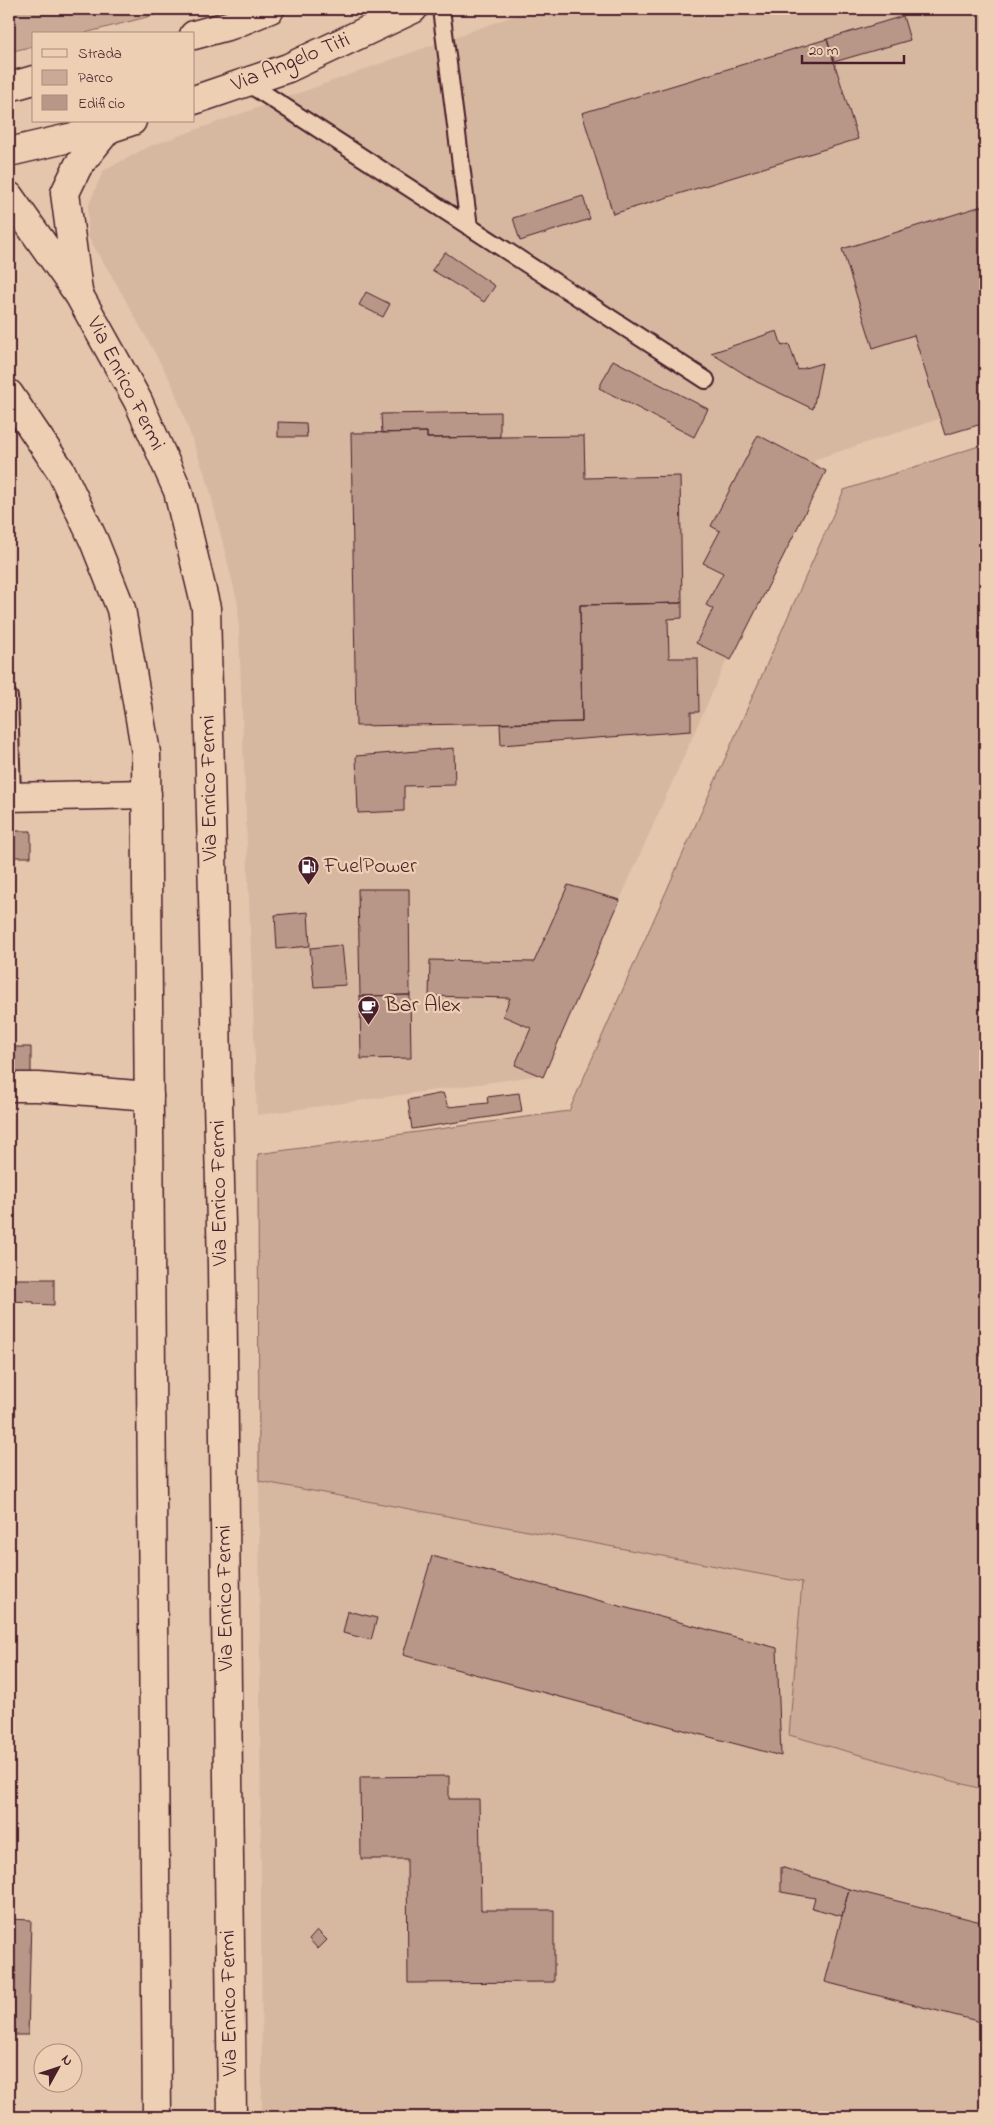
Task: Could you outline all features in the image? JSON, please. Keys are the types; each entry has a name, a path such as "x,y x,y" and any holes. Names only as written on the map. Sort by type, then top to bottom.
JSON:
{"street":[{"path":"195,35 231,25 270,9"},
{"name":"Via Angelo Titi","path":"195,100 288,68 413,9"},
{"path":"9,87 32,81"},
{"path":"9,152 120,125"},
{"name":"Via Enrico Fermi","path":"79,295 66,193 78,166 120,125"},
{"name":"Via Enrico Fermi","path":"9,196 79,295 138,402 178,491 206,608 222,1266 232,2117"},
{"path":"9,394 61,471 94,541 121,609 146,753 158,2117"},
{"path":"11,796 147,794"},
{"path":"9,1087 38,1087 149,1096"}],"lane":[{"path":"441,9 469,227"},
{"path":"246,82 706,380"},
{"path":"9,697 11,796"}],"shaded area":[{"path":"533,9 985,9 985,404 816,459 542,1075 257,1115 238,605 208,483 172,384 88,237 88,207 103,171 148,147"},
{"path":"259,1481 803,1582 789,1735 985,1790 985,2117 262,2117"}],"green space":[{"path":"9,9 178,9 89,32 32,32 32,46 9,52"},
{"path":"985,444 985,1790 789,1735 802,1582 259,1481 258,1154 569,1111 844,490"}],"building":[{"path":"903,16 910,40 834,62 827,39"},
{"path":"827,39 858,139 613,214 582,113"},
{"path":"583,196 590,219 520,241 513,218"},
{"path":"985,205 985,423 945,435 914,335 873,348 842,249"},
{"path":"445,252 495,286 484,302 432,270"},
{"path":"366,292 390,304 383,317 359,305"},
{"path":"777,331 782,346 789,344 798,370 822,363 813,409 757,382 711,353"},
{"path":"613,360 708,409 694,437 599,388"},
{"path":"500,412 500,437 427,438 427,432 382,433 381,414"},
{"path":"278,422 306,423 307,437 278,437"},
{"path":"427,432 427,438 584,436 585,478 680,476 682,603 580,605 582,722 356,726 351,433"},
{"path":"758,435 826,471 731,660 696,643 713,609 706,605 723,573 703,563 720,531 711,526"},
{"path":"682,603 682,618 668,619 669,658 698,658 699,712 691,712 691,731 501,745 500,724 582,722 580,605"},
{"path":"454,748 455,785 404,786 404,811 358,813 356,756"},
{"path":"9,831 31,831 31,857 9,857"},
{"path":"568,885 620,900 543,1077 515,1065 531,1028 503,1016 510,998 429,996 430,960 534,962"},
{"path":"358,889 409,889 410,995 360,996"},
{"path":"308,912 310,946 277,949 275,915"},
{"path":"342,945 346,985 314,987 310,948"},
{"path":"410,995 411,1058 361,1059 360,996"},
{"path":"9,1047 31,1047 31,1078 9,1078"},
{"path":"443,1093 448,1107 488,1103 487,1097 519,1093 522,1112 412,1129 408,1100"},
{"path":"9,1196 10,1279 54,1279 54,1305 9,1301"},
{"path":"432,1556 777,1648 781,1756 403,1655"},
{"path":"348,1611 377,1618 371,1640 343,1633"},
{"path":"449,1776 449,1799 479,1799 481,1910 554,1910 554,1982 408,1983 407,1859 361,1859 360,1777"},
{"path":"781,1867 849,1889 842,1916 812,1908 815,1898 781,1892"},
{"path":"849,1889 985,1923 985,2023 825,1982"},
{"path":"9,1919 31,1920 28,2035 9,2035"},
{"path":"317,1930 327,1940 318,1949 309,1939"},
{"path":"981,2111 985,2112 985,2117 979,2117"}],"place":[{"name":"FuelPower","path":"308,886"},
{"name":"Bar Alex","path":"369,1025"}]}
